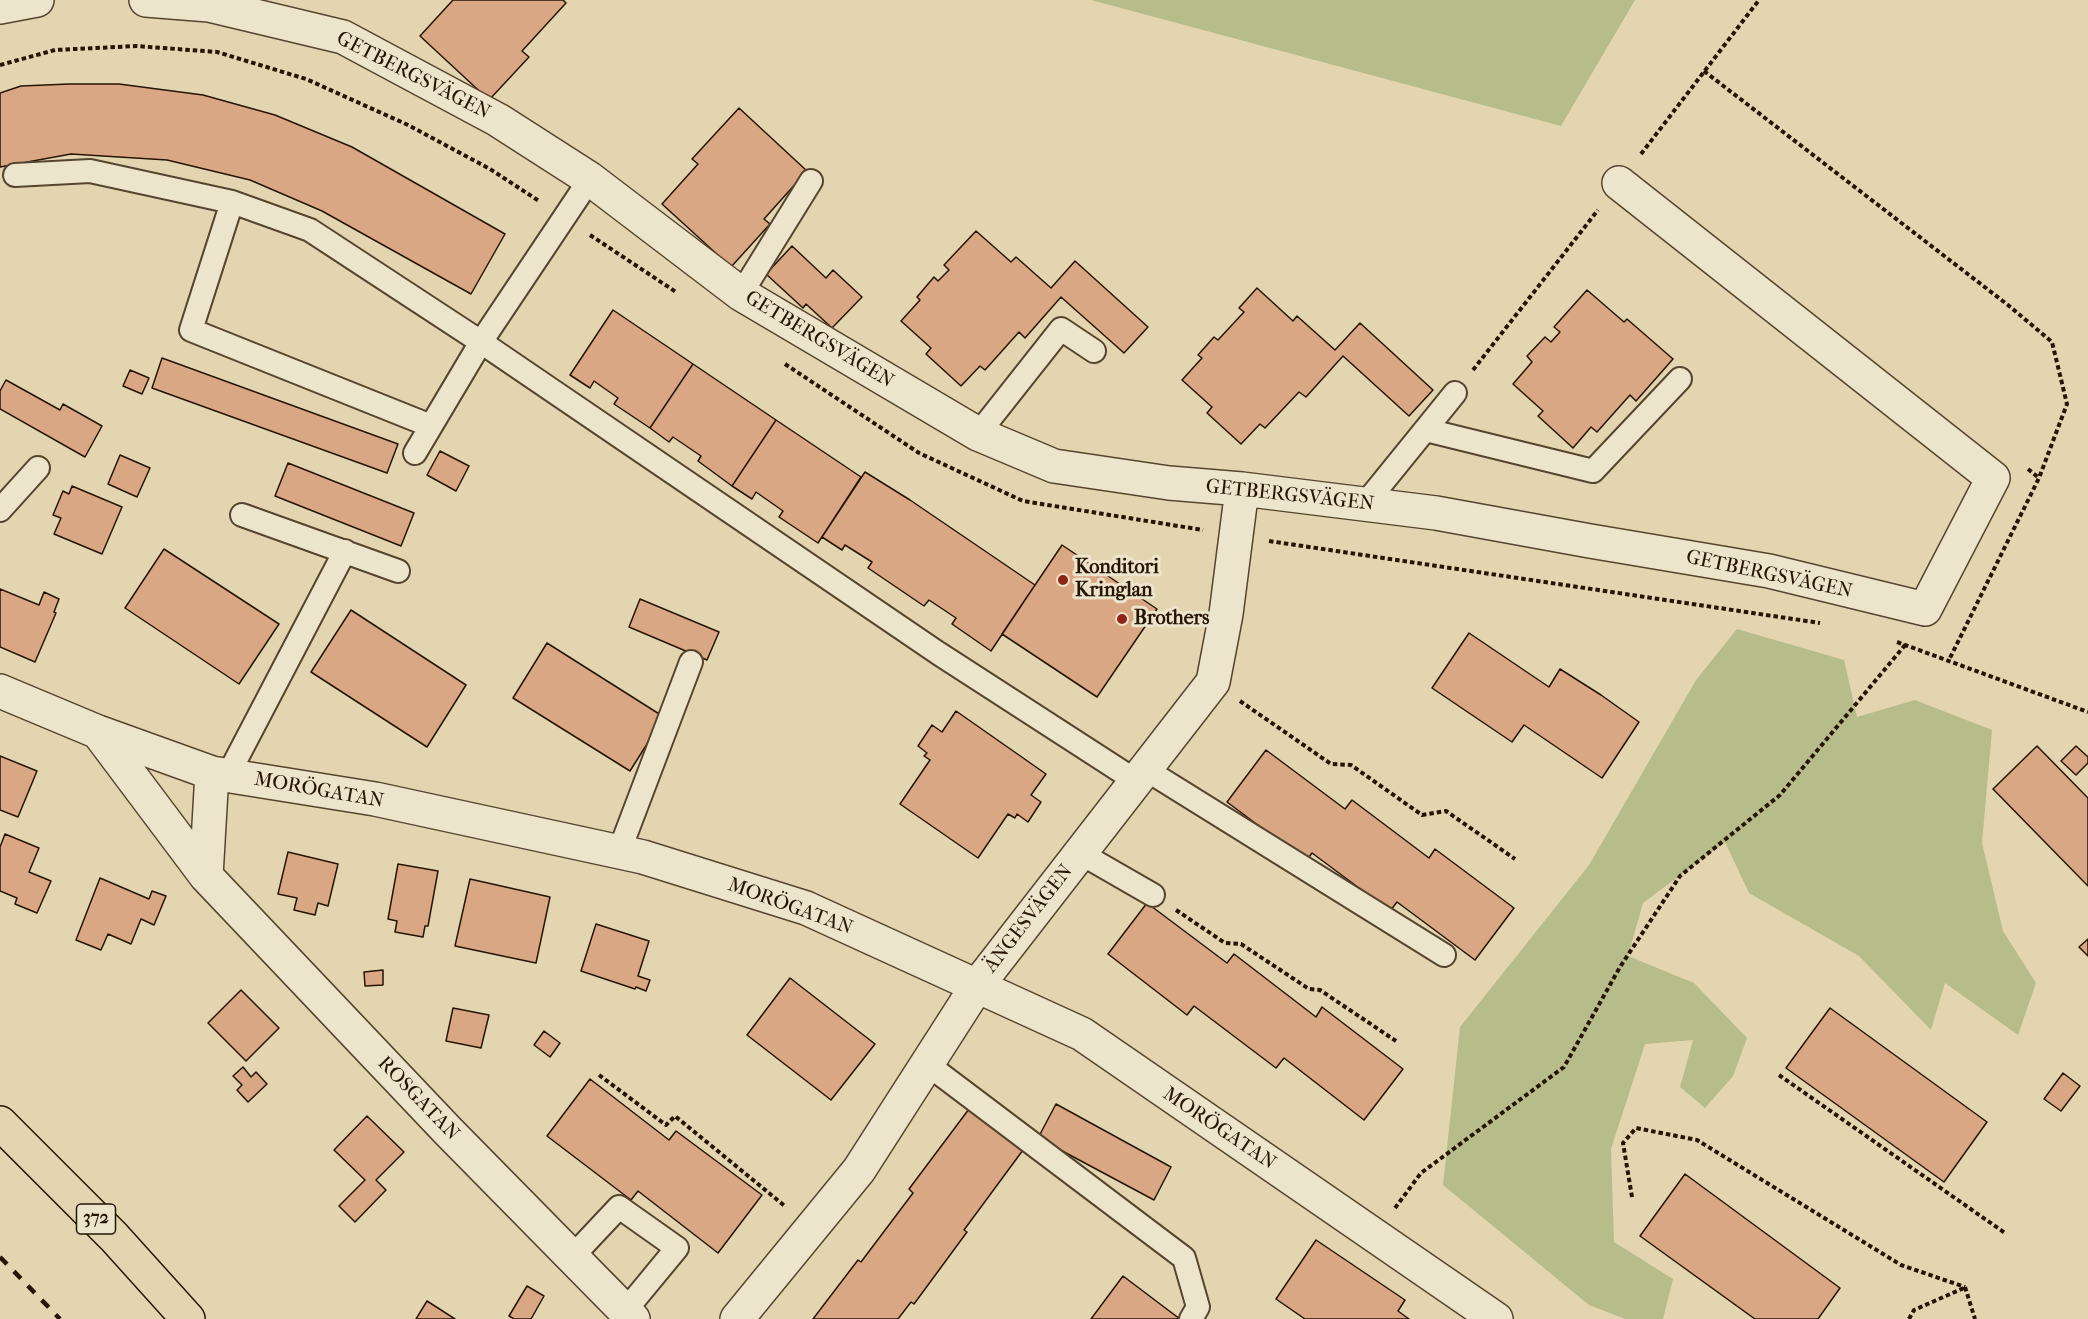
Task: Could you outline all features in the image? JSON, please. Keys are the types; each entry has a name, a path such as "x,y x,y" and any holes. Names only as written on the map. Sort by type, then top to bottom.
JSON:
{"main road":[{"name":"372","path":"0,1123 114,1237 188,1319"}],"street":[{"path":"0,7 37,0"},
{"name":"GETBERGSVÄGEN","path":"146,0 209,5 344,37 498,120 590,180 741,294 978,434 1054,466 1169,483 1242,489 1436,513 1590,542 1769,571 1925,609 1993,478 1618,183"},
{"name":"ÄNGESVÄGEN","path":"737,1319 859,1170 977,986 1213,682 1226,614 1242,489"},
{"name":"MORÖGATAN","path":"0,691 98,732 220,774 375,799 643,857 806,909 1082,1034 1496,1319"},
{"name":"ROSGATAN","path":"98,732 206,876 448,1131 629,1315"},
{"path":"206,876 220,774"}],"lane":[{"path":"15,175 90,171 232,202 310,230 481,342 938,652 1444,954"},
{"path":"415,453 481,342 590,180"},
{"path":"741,294 811,181"},
{"path":"232,202 191,330 431,426"},
{"path":"978,434 1061,329 1094,351"},
{"path":"1426,429 1593,471 1680,379"},
{"path":"1365,504 1455,393"},
{"path":"0,510 38,468"},
{"path":"242,515 398,571"},
{"path":"220,774 345,551"},
{"path":"619,852 691,662"},
{"path":"1080,853 1153,895"},
{"path":"927,1064 1184,1258 1198,1307 1191,1319"},
{"path":"572,1257 619,1207 676,1248 629,1315"}],"path":[{"path":"1704,71 2008,305 2052,342 2067,404 2039,478 1949,660"},
{"path":"1374,1235 1421,1173 1564,1066 1620,967 1680,876 1780,795 1906,644"},
{"path":"1213,682 1331,764 1351,765 1422,814 1446,811 1515,859"},
{"path":"1153,895 1225,943 1241,944 1309,989 1320,990 1395,1041"},
{"path":"599,1075 666,1125 675,1116 812,1228"},
{"path":"1779,1075 2005,1233"},
{"path":"1632,1197 1623,1143 1636,1128 1697,1140 1900,1265 1965,1287"},
{"path":"1909,1319 1914,1310 1965,1287"},
{"path":"1965,1287 1975,1319"}],"green space":[{"path":"1091,0 1635,0 1561,126"},
{"path":"1737,629 1844,660 1857,717 1915,700 1992,730 1982,843 2003,931 2036,983 2018,1035 1945,983 1931,1030 1859,956 1749,893 1725,842 1643,903 1628,956 1694,983 1747,1038 1733,1076 1705,1108 1680,1087 1693,1040 1645,1044 1611,1149 1614,1242 1673,1279 1663,1319 1625,1319 1589,1305 1443,1185 1460,1027 1589,865 1696,680"}],"building":[{"path":"453,0 563,0 566,3 522,51 529,57 489,100 420,36"},
{"path":"119,84 203,95 275,115 352,147 505,234 471,294 322,211 250,180 167,160 71,154 0,167 0,93 21,86"},
{"path":"739,108 807,171 764,219 770,224 731,267 662,204 698,164 692,159"},
{"path":"976,231 1011,262 1016,257 1051,288 1075,261 1148,327 1124,353 1061,297 1025,338 1019,332 985,370 980,366 961,386 926,354 931,348 901,321 920,300 917,297 934,277 938,281 949,270 944,265"},
{"path":"792,246 826,278 833,270 862,297 832,328 806,304 803,308 766,274"},
{"path":"1257,288 1293,321 1297,316 1335,350 1360,323 1433,390 1409,416 1343,356 1306,397 1299,392 1265,428 1260,424 1241,444 1207,413 1212,407 1182,380 1202,358 1198,355 1214,337 1218,340 1244,312 1239,308"},
{"path":"1587,290 1624,322 1627,319 1673,359 1636,401 1630,395 1597,432 1591,427 1573,448 1538,416 1543,411 1513,384 1532,362 1527,356 1545,337 1551,342 1560,332 1554,327"},
{"path":"613,310 693,364 650,428 614,404 618,398 594,381 590,388 570,375"},
{"path":"162,358 398,444 387,473 152,388"},
{"path":"693,364 776,420 732,486 698,461 701,456 673,437 669,442 650,428"},
{"path":"130,370 149,378 142,394 123,386"},
{"path":"6,380 60,410 63,404 102,426 85,457 0,409 0,391"},
{"path":"776,420 861,477 818,543 779,517 783,511 756,492 752,499 732,486"},
{"path":"440,451 469,466 456,491 427,475"},
{"path":"120,455 150,468 137,497 108,484"},
{"path":"288,463 414,513 401,546 275,496"},
{"path":"865,472 1035,585 991,651 952,624 956,618 929,600 924,606 868,568 872,562 845,545 842,550 822,537"},
{"path":"72,486 122,507 102,554 54,534 61,518 53,515 63,491 69,494"},
{"path":"1062,545 1157,609 1097,697 1002,634"},
{"path":"164,549 279,624 239,684 125,608"},
{"path":"0,589 39,605 44,592 59,599 54,612 56,613 35,662 0,647"},
{"path":"640,599 719,632 707,660 629,627"},
{"path":"351,610 466,685 427,747 311,672"},
{"path":"1469,633 1549,687 1560,669 1639,722 1602,778 1524,725 1512,742 1432,688"},
{"path":"547,643 664,717 630,771 513,698"},
{"path":"956,711 1046,774 1031,795 1041,802 1028,822 1017,814 1015,818 1008,814 978,858 900,804 930,760 924,756 927,753 918,746 932,725 942,732"},
{"path":"2037,746 2088,798 2088,886 1993,789"},
{"path":"2076,746 2088,757 2088,763 2076,775 2061,761"},
{"path":"1266,750 1345,809 1352,800 1429,858 1435,849 1514,908 1475,960 1397,902 1390,911 1312,853 1306,861 1227,802"},
{"path":"0,756 37,771 18,817 0,810"},
{"path":"5,834 39,848 29,872 51,881 37,913 15,904 17,898 0,891 0,847"},
{"path":"288,852 338,864 328,906 318,903 315,915 294,910 297,898 278,894"},
{"path":"398,864 438,871 428,926 425,926 423,937 395,932 397,921 388,919"},
{"path":"100,878 149,899 152,891 166,896 154,925 141,919 131,944 108,934 101,950 76,940"},
{"path":"470,879 550,897 536,963 455,946"},
{"path":"1147,903 1227,963 1234,954 1316,1017 1322,1007 1403,1069 1364,1120 1284,1058 1276,1068 1194,1006 1187,1015 1108,954"},
{"path":"596,924 649,941 638,976 650,980 646,991 581,971"},
{"path":"2088,939 2088,956 2079,947"},
{"path":"383,970 383,985 365,986 364,972"},
{"path":"790,978 875,1044 831,1100 747,1035"},
{"path":"241,990 279,1028 246,1061 208,1023"},
{"path":"453,1008 489,1015 481,1048 446,1041"},
{"path":"1830,1008 1987,1122 1944,1182 1786,1068"},
{"path":"544,1031 560,1043 550,1057 534,1045"},
{"path":"243,1067 251,1077 256,1072 267,1084 248,1102 237,1090 242,1085 233,1076"},
{"path":"2063,1073 2080,1086 2061,1111 2044,1099"},
{"path":"590,1079 669,1140 676,1131 762,1195 718,1253 638,1191 631,1200 547,1136"},
{"path":"1056,1104 1171,1167 1154,1200 1038,1138"},
{"path":"969,1109 1023,1150 964,1230 967,1232 914,1304 911,1302 898,1319 813,1319 858,1260 861,1262 913,1193 909,1189"},
{"path":"367,1116 404,1152 376,1180 386,1190 355,1222 339,1206 365,1180 334,1150"},
{"path":"1685,1174 1840,1288 1818,1319 1755,1319 1640,1236"},
{"path":"1316,1240 1405,1300 1398,1311 1409,1319 1305,1319 1276,1299"},
{"path":"1123,1276 1180,1319 1091,1319"},
{"path":"527,1286 544,1296 531,1319 514,1319 509,1316"},
{"path":"427,1301 455,1319 416,1319"}],"railway":[{"path":"0,1257 60,1319"}],"place":[{"name":"Konditori Kringlan","path":"1063,580"},
{"name":"Brothers","path":"1122,619"}]}
